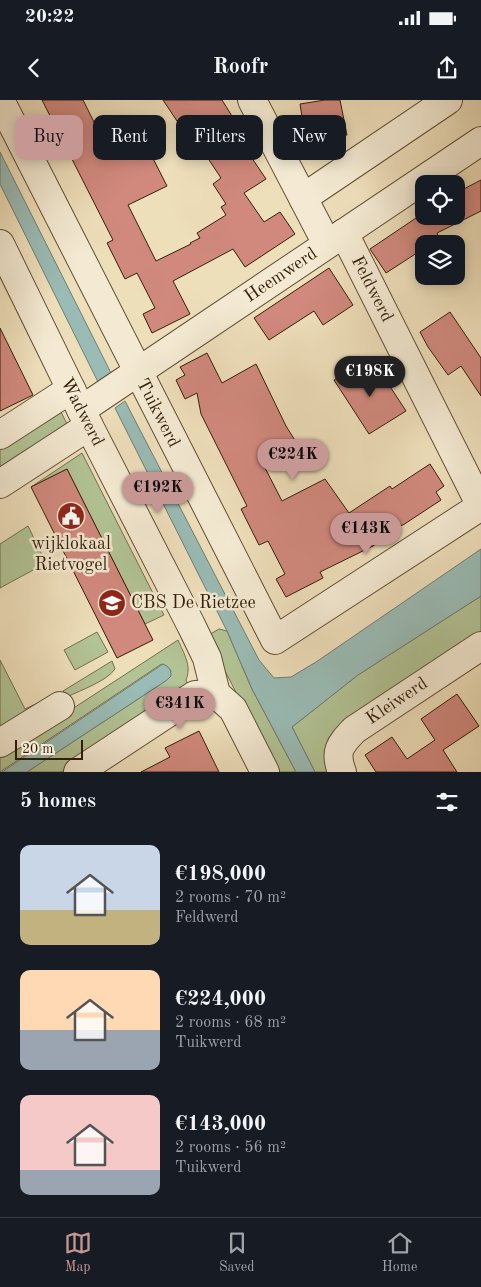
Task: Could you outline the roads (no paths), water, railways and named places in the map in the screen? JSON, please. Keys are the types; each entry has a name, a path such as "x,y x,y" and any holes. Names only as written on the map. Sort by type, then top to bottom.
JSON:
{"street":[{"name":"Tuikwerd","path":"0,100 275,640 481,506"},
{"name":"Feldwerd","path":"252,100 303,198 336,239 481,506"},
{"path":"303,198 448,100"},
{"name":"Heemwerd","path":"80,408 138,372 481,141"},
{"name":"Wadwerd","path":"0,244 80,408 207,658 216,694"},
{"path":"0,435 80,408"},
{"path":"0,484 80,408"},
{"name":"Kleiwerd","path":"342,772 337,758 341,744 354,730 481,646"},
{"path":"78,772 195,695 216,694 233,709 265,772"},
{"path":"0,743 60,706"}],"water":[{"path":"0,152 112,375 98,382 0,184"},
{"path":"125,401 259,660 274,678 291,677 316,662 481,549 481,596 358,675 292,727 315,772 296,772 252,689 227,631 115,408"},
{"path":"163,664 171,672 171,676 167,680 27,772 2,772"}],"place":[{"name":"wijklokaal Rietvogel","path":"71,516"},
{"name":"CBS De Rietzee","path":"112,603"}]}
